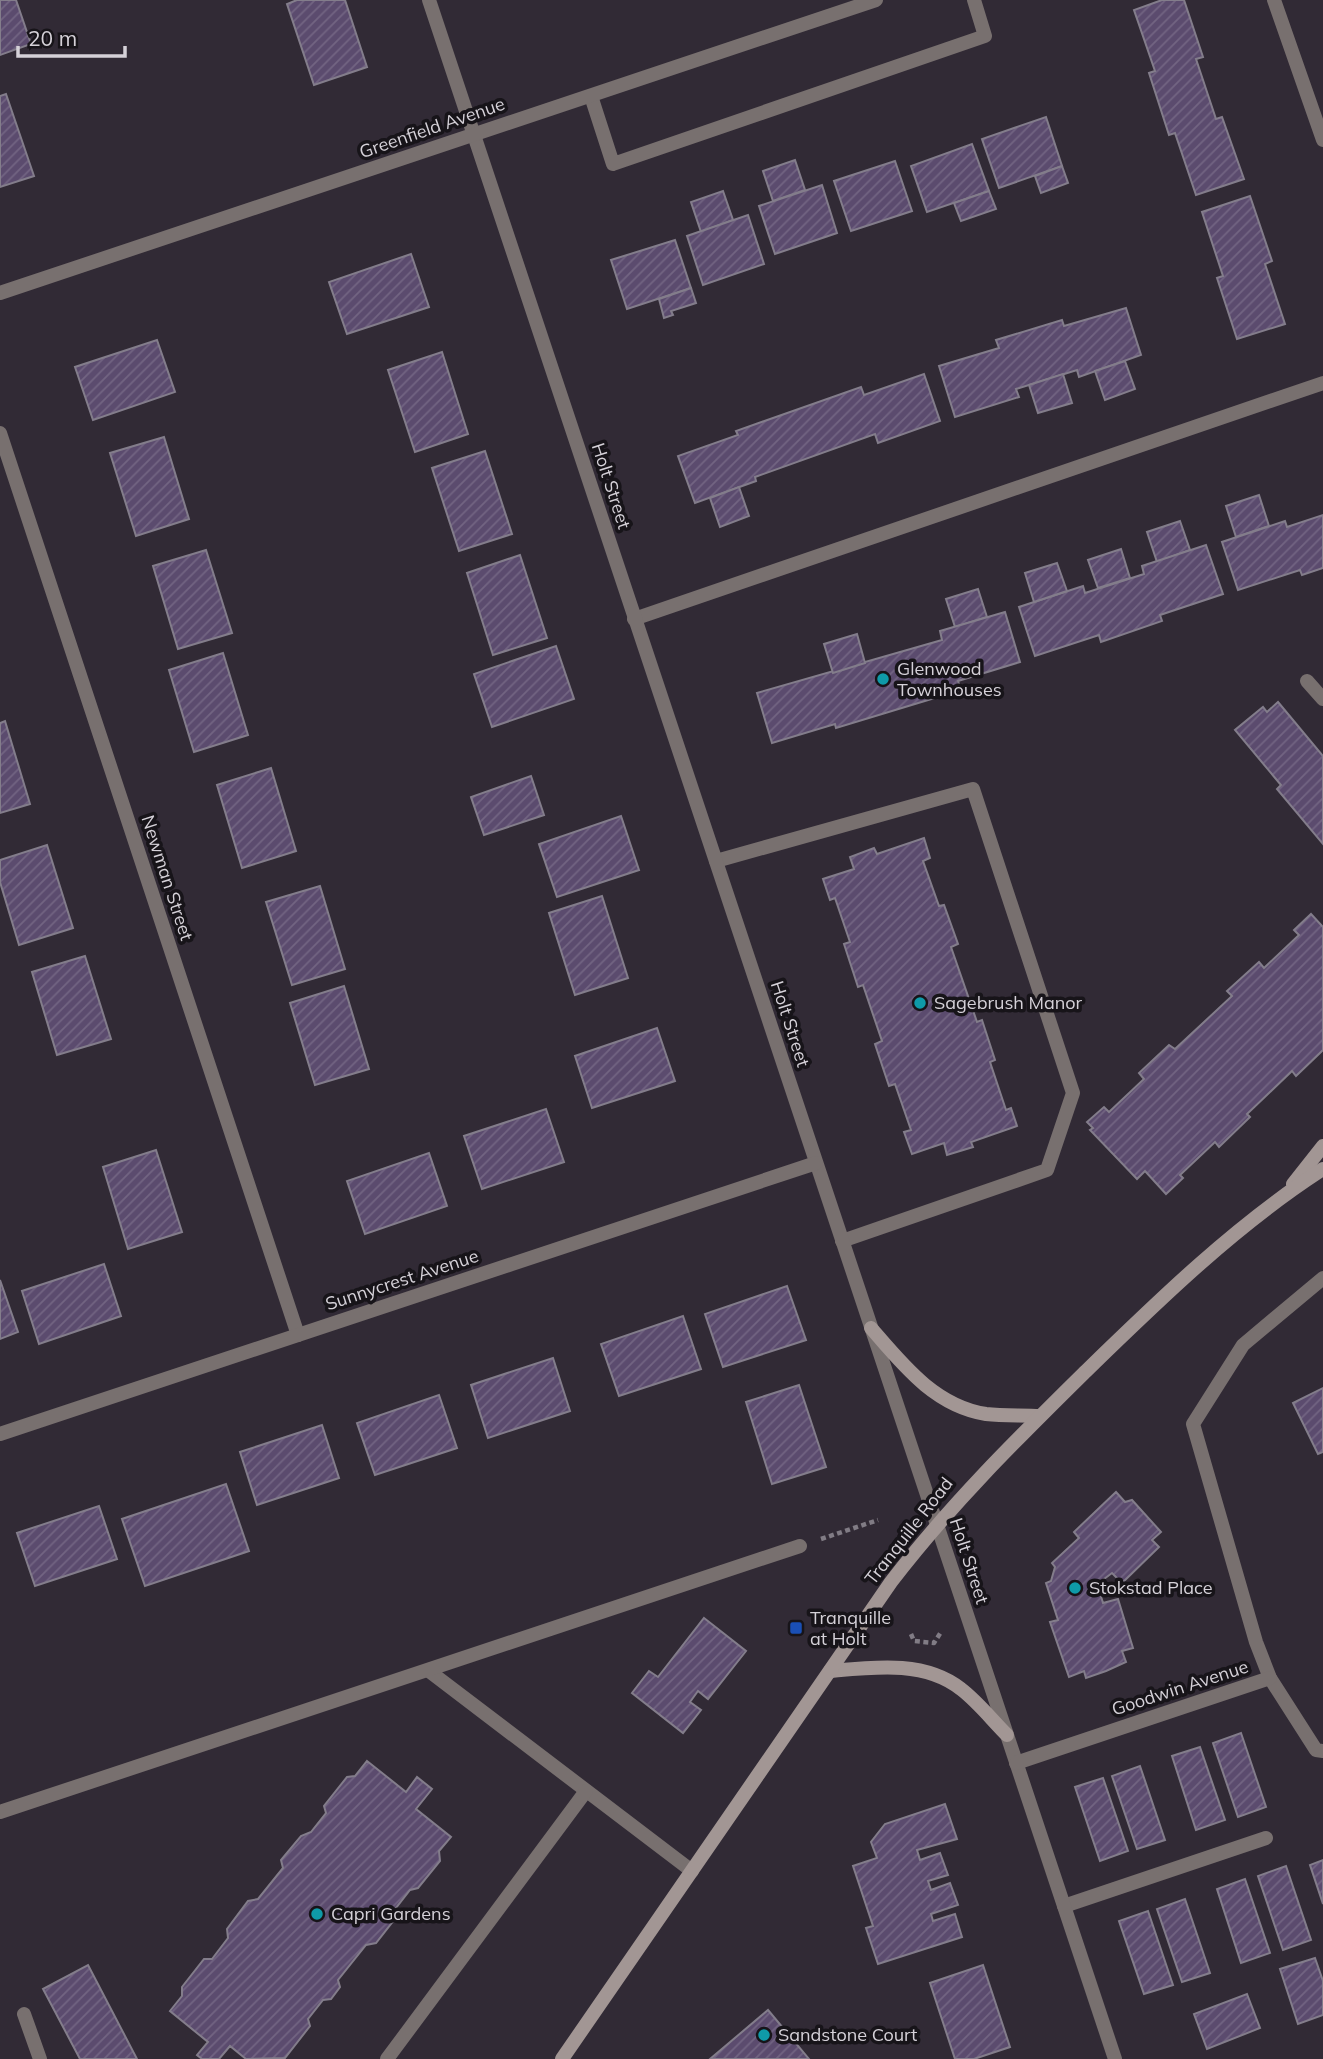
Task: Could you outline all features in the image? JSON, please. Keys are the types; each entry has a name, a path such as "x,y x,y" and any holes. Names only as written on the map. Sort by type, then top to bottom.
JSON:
{"main road":[{"name":"Tranquille Road","path":"1286,1193 1323,1146"},
{"name":"Tranquille Road","path":"562,2059 830,1671 936,1523 1155,1303 1286,1193 1323,1169"},
{"path":"871,1328 923,1385 945,1400 984,1414 1040,1416"},
{"path":"830,1671 885,1666 934,1675 961,1688 1007,1735"}],"street":[{"name":"Holt Street","path":"429,0 1115,2059"},
{"name":"Greenfield Avenue","path":"0,293 876,0"},
{"path":"591,96 614,164 985,36 974,0"},
{"path":"1274,0 1323,140"},
{"path":"635,619 1323,383"},
{"name":"Newman Street","path":"0,433 298,1335"},
{"path":"1307,681 1323,699"},
{"path":"716,861 973,789 1073,1093 1047,1170 842,1241"},
{"name":"Sunnycrest Avenue","path":"0,1434 816,1163"},
{"path":"1270,1678 1256,1642 1194,1424 1243,1345 1323,1278"},
{"path":"0,1812 800,1546"},
{"path":"429,1671 692,1871"},
{"name":"Goodwin Avenue","path":"1016,1763 1270,1678 1316,1750 1323,1751"},
{"path":"387,2059 586,1791"},
{"path":"1064,1906 1266,1838"},
{"path":"24,2014 40,2059"}],"path":[{"path":"800,1546 878,1520"},
{"path":"911,1634 914,1641 934,1643 941,1632"}],"building":[{"path":"0,0 16,0 31,44 0,55"},
{"path":"297,0 345,0 367,67 314,85 287,4"},
{"path":"1162,0 1184,0 1203,57 1196,59 1216,119 1222,117 1244,179 1196,195 1175,133 1169,135 1149,73 1155,71 1134,10"},
{"path":"6,94 34,176 0,187 0,96"},
{"path":"1046,117 1062,166 999,188 982,139"},
{"path":"972,144 989,191 927,212 911,166"},
{"path":"795,160 805,190 773,201 763,171"},
{"path":"895,161 912,211 851,231 834,181"},
{"path":"1062,166 1068,183 1041,193 1035,176"},
{"path":"822,185 837,233 775,254 759,206"},
{"path":"723,191 733,220 701,232 691,202"},
{"path":"989,191 996,209 961,221 954,203"},
{"path":"1250,196 1272,261 1265,264 1285,324 1237,339 1217,278 1223,276 1202,212"},
{"path":"748,215 764,264 703,285 687,236"},
{"path":"675,240 691,288 627,309 611,260"},
{"path":"411,254 429,307 347,334 329,282"},
{"path":"691,288 696,303 671,311 673,315 664,318 659,299"},
{"path":"1126,308 1141,355 1079,377 1077,370 1016,389 1019,397 955,417 939,366 999,348 996,340 1062,320 1064,326"},
{"path":"157,340 175,392 93,420 75,367"},
{"path":"442,352 468,434 415,452 388,370"},
{"path":"1125,361 1135,389 1105,400 1095,371"},
{"path":"924,374 940,421 878,443 875,434 755,477 756,481 695,503 678,456 738,435 736,431 861,387 864,395"},
{"path":"1063,374 1072,403 1038,413 1029,385"},
{"path":"164,437 189,519 136,536 110,453"},
{"path":"485,451 512,534 459,551 432,468"},
{"path":"739,487 749,516 720,527 710,498"},
{"path":"1259,495 1269,526 1236,537 1226,506"},
{"path":"1323,515 1323,568 1302,575 1300,570 1238,590 1222,542 1285,521 1287,527"},
{"path":"1180,521 1190,550 1157,562 1147,532"},
{"name":"Glenwood Townhouses","path":"1206,545 1223,594 1160,615 1162,621 1101,642 1099,635 1035,656 1019,607 1083,586 1085,593 1144,574 1142,566"},
{"path":"1121,549 1130,578 1098,588 1088,560"},
{"path":"206,550 232,633 178,649 153,566"},
{"path":"520,555 547,638 493,655 467,573"},
{"path":"1057,563 1067,591 1034,602 1025,573"},
{"path":"978,589 987,617 955,627 946,599"},
{"name":"Glenwood Townhouses","path":"1005,612 1020,662 958,681 961,690 836,728 835,724 772,743 757,693 942,640 940,631"},
{"path":"857,634 865,663 833,673 824,644"},
{"path":"556,646 574,699 492,727 474,674"},
{"path":"223,653 248,735 194,752 169,670"},
{"path":"1278,702 1323,756 1323,844 1277,789 1281,785 1235,730 1263,707 1267,712"},
{"path":"5,721 30,804 0,813 0,723"},
{"path":"271,768 296,851 242,868 217,785"},
{"path":"531,776 544,815 484,835 471,797"},
{"path":"621,816 639,870 557,897 539,844"},
{"name":"Sagebrush Manor","path":"924,838 930,858 923,861 939,906 944,905 958,944 951,947 977,1022 982,1020 995,1060 990,1062 1006,1110 1011,1108 1017,1126 971,1142 973,1147 947,1155 944,1143 912,1154 904,1132 911,1130 895,1084 889,1086 875,1044 882,1041 863,985 858,987 844,944 850,942 835,898 830,900 823,879 854,869 850,857 874,848 877,854"},
{"path":"47,845 73,928 19,945 0,882 0,860"},
{"path":"320,886 345,969 292,985 266,902"},
{"path":"602,896 628,978 575,995 549,913"},
{"path":"1311,914 1323,927 1323,1050 1296,1076 1292,1071 1247,1114 1250,1117 1219,1147 1215,1142 1180,1175 1183,1178 1166,1194 1145,1171 1137,1179 1090,1130 1093,1128 1087,1122 1104,1107 1109,1112 1144,1079 1139,1073 1169,1045 1175,1049 1232,996 1227,991 1259,962 1264,968 1299,935 1294,930"},
{"path":"85,956 111,1039 57,1055 32,972"},
{"path":"344,986 369,1069 315,1085 290,1003"},
{"path":"657,1028 675,1081 592,1108 575,1056"},
{"path":"546,1109 564,1162 482,1189 464,1136"},
{"path":"156,1150 182,1232 128,1249 103,1167"},
{"path":"429,1153 447,1206 365,1234 347,1181"},
{"path":"104,1264 121,1316 39,1344 22,1291"},
{"path":"0,1280 18,1332 0,1339"},
{"path":"787,1286 806,1340 723,1367 705,1314"},
{"path":"683,1316 701,1369 619,1396 601,1344"},
{"path":"553,1358 570,1411 488,1438 471,1385"},
{"path":"799,1385 826,1467 772,1484 746,1402"},
{"path":"1323,1388 1323,1452 1318,1454 1293,1403"},
{"path":"439,1395 457,1448 375,1475 357,1423"},
{"path":"322,1425 339,1478 257,1505 240,1452"},
{"path":"226,1484 249,1551 145,1586 122,1519"},
{"name":"Stokstad Place","path":"1116,1492 1125,1502 1132,1500 1161,1532 1152,1540 1159,1547 1122,1583 1112,1573 1104,1579 1100,1593 1103,1603 1118,1599 1133,1648 1122,1651 1126,1662 1086,1678 1084,1671 1069,1677 1050,1622 1058,1620 1046,1583 1051,1581 1055,1567 1052,1563 1079,1538 1074,1532"},
{"path":"99,1506 117,1559 35,1586 17,1533"},
{"path":"704,1618 746,1651 708,1699 698,1691 690,1702 701,1710 683,1733 632,1693 649,1671 658,1677"},
{"path":"1241,1733 1266,1807 1238,1817 1213,1743"},
{"path":"1200,1747 1225,1820 1196,1830 1172,1756"},
{"name":"Capri Gardens","path":"367,1761 406,1792 417,1777 432,1789 416,1809 451,1837 439,1851 440,1861 418,1888 410,1890 396,1908 394,1920 376,1943 366,1945 338,1980 340,1987 331,1999 323,2000 308,2019 310,2026 285,2058 246,2059 230,2046 219,2059 202,2059 197,2055 208,2042 170,2011 182,1996 182,1987 204,1959 212,1959 228,1938 227,1929 248,1901 258,1899 283,1868 281,1860 301,1836 311,1832 326,1813 324,1806 347,1777 355,1776"},
{"path":"1140,1766 1165,1840 1137,1849 1112,1776"},
{"path":"1103,1778 1128,1851 1100,1861 1075,1787"},
{"path":"945,1804 957,1839 917,1850 920,1860 940,1853 948,1875 928,1881 931,1890 950,1883 958,1905 931,1914 933,1921 955,1914 962,1937 878,1964 866,1928 873,1926 853,1866 877,1858 871,1842 885,1824"},
{"path":"1323,1860 1323,1904 1310,1865"},
{"path":"1286,1866 1311,1940 1283,1950 1258,1876"},
{"path":"1245,1879 1270,1953 1241,1963 1217,1889"},
{"path":"1185,1899 1210,1973 1182,1982 1157,1909"},
{"path":"1148,1911 1173,1985 1144,1994 1119,1921"},
{"path":"1315,1958 1323,1981 1323,2015 1298,2024 1280,1969"},
{"path":"88,1965 137,2059 80,2059 43,1989"},
{"path":"983,1965 1010,2047 974,2059 955,2059 930,1983"},
{"path":"1247,1994 1260,2028 1207,2049 1194,2014"},
{"name":"Sandstone Court","path":"768,2010 809,2059 710,2059"}],"place":[{"name":"Glenwood Townhouses","path":"883,679"},
{"name":"Sagebrush Manor","path":"920,1003"},
{"name":"Stokstad Place","path":"1075,1588"},
{"name":"Tranquille at Holt","path":"796,1628"},
{"name":"Capri Gardens","path":"317,1914"},
{"name":"Sandstone Court","path":"764,2035"}]}
